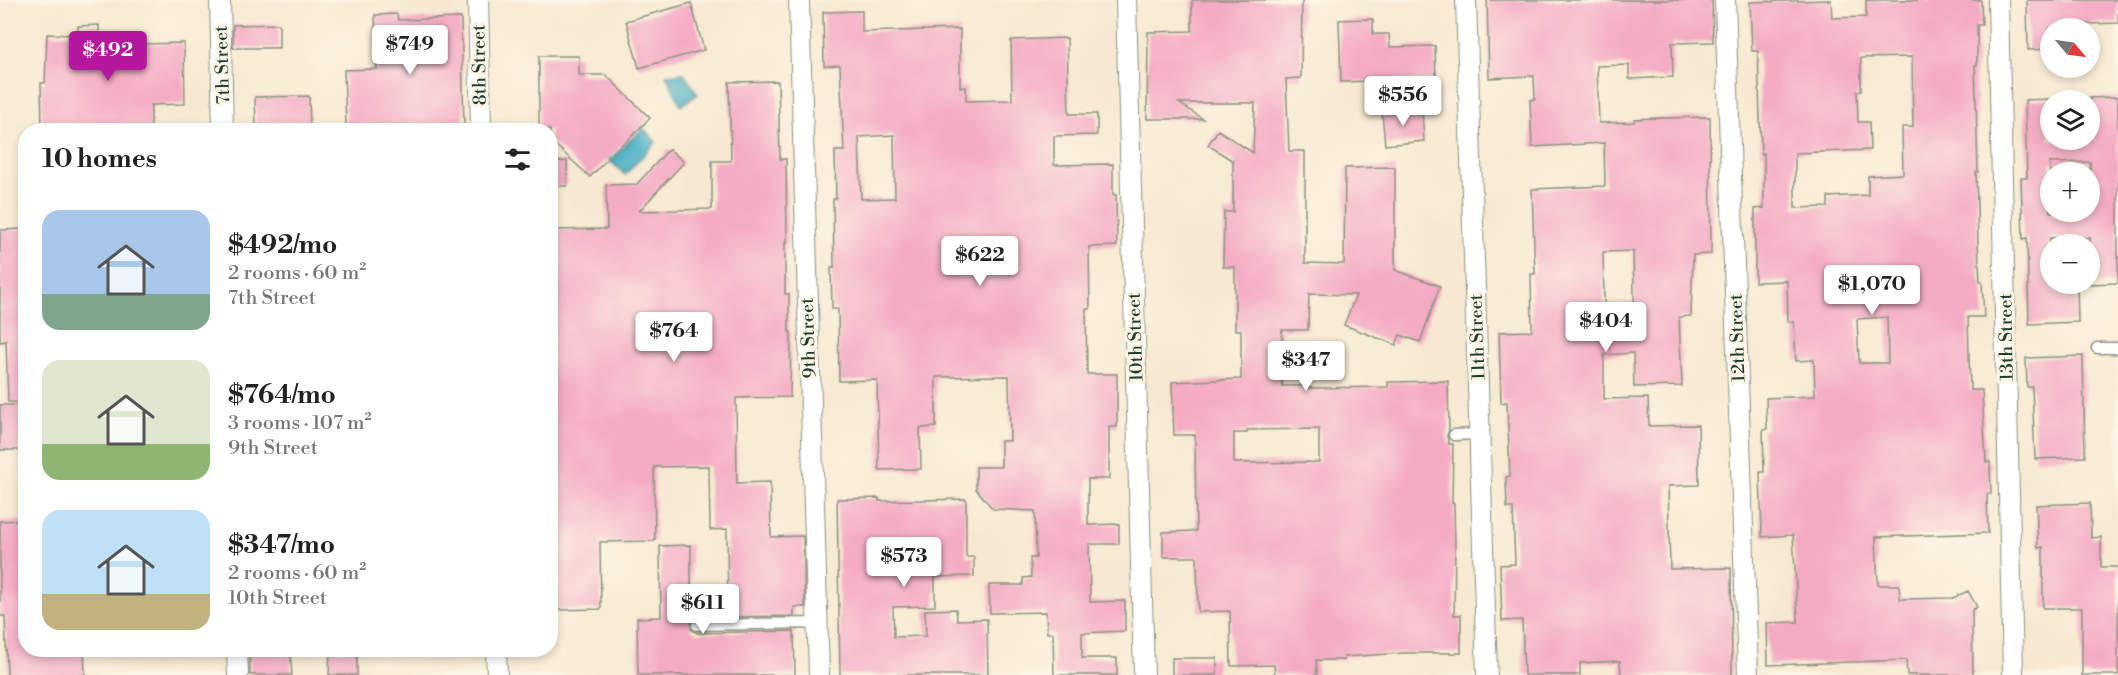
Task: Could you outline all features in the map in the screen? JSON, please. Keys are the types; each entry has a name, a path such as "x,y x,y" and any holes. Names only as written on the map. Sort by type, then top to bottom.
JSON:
{"street":[{"name":"7th Street","path":"220,0 223,123"},
{"name":"8th Street","path":"478,0 481,123"},
{"name":"9th Street","path":"799,0 819,675"},
{"name":"10th Street","path":"1126,0 1144,675"},
{"name":"11th Street","path":"1466,0 1487,675"},
{"name":"12th Street","path":"1725,0 1748,675"},
{"name":"13th Street","path":"1998,0 2013,675"},
{"path":"237,657 238,675"},
{"path":"496,657 497,675"}],"lane":[{"path":"2097,348 2118,348"},
{"path":"1454,435 1479,434"},
{"path":"697,625 817,622"}],"water":[{"path":"684,73 698,94 681,106 666,75"},
{"path":"643,128 656,142 625,175 609,160"}],"building":[{"path":"1192,0 1302,0 1301,78 1286,79 1289,151 1305,151 1305,263 1344,264 1345,168 1395,167 1395,270 1440,286 1420,342 1400,335 1396,345 1344,325 1356,295 1309,294 1308,330 1282,330 1282,386 1388,387 1388,382 1448,381 1449,430 1447,436 1449,444 1453,444 1454,615 1461,615 1461,653 1404,653 1344,657 1344,660 1316,660 1317,675 1275,675 1274,665 1231,666 1230,611 1198,612 1197,557 1163,557 1163,532 1196,531 1195,435 1174,435 1172,382 1241,379 1241,330 1235,330 1235,267 1223,267 1224,212 1233,212 1233,161 1208,145 1218,130 1253,153 1255,103 1179,103 1203,119 1147,119 1148,32 1192,31","holes":["1319,429 1319,462 1234,463 1234,433 1247,433 1247,430"]},
{"path":"1487,0 1712,0 1713,42 1672,43 1673,77 1629,79 1629,65 1597,66 1599,123 1634,122 1634,119 1710,117 1711,254 1693,255 1691,316 1679,317 1682,386 1634,387 1633,353 1604,355 1604,399 1648,398 1649,426 1698,425 1699,485 1668,486 1670,569 1731,568 1732,675 1621,675 1620,661 1580,663 1580,675 1524,675 1522,620 1502,621 1500,565 1515,564 1513,508 1507,508 1506,477 1510,476 1507,402 1501,403 1499,332 1532,331 1531,274 1535,274 1532,189 1605,186 1604,143 1532,147 1530,100 1535,99 1534,76 1489,78","holes":["1633,251 1635,335 1605,337 1603,252"]},
{"path":"1831,0 1832,18 1866,17 1866,0 1981,0 1982,25 1977,25 1977,65 1975,65 1978,172 1976,172 1980,282 1982,282 1984,317 1968,317 1970,390 1982,390 1986,462 1990,462 1991,494 1987,494 1988,533 1876,537 1878,585 1899,585 1900,599 1953,598 1968,591 1977,607 1972,610 1973,675 1907,675 1906,660 1768,665 1767,623 1798,622 1793,535 1762,537 1760,472 1764,472 1763,430 1767,429 1766,398 1815,396 1814,360 1796,361 1794,322 1788,322 1787,281 1755,282 1755,209 1764,208 1764,153 1761,154 1758,51 1752,51 1750,2","holes":["1912,57 1913,127 1902,127 1903,174 1868,176 1868,195 1828,197 1828,207 1795,208 1795,153 1870,150 1869,122 1858,122 1857,91 1861,91 1861,58","1887,317 1888,363 1859,363 1857,319"]},
{"path":"2027,0 2118,0 2118,23 2100,24 2100,18 2040,18 2040,49 2028,50"},
{"path":"691,3 704,50 639,68 626,21"},
{"path":"862,11 862,32 960,29 960,87 966,87 966,101 1012,100 1011,40 1067,38 1069,114 1097,114 1097,135 1054,136 1054,165 1113,164 1113,195 1116,195 1117,246 1089,247 1090,309 1086,309 1087,374 1117,374 1117,427 1109,427 1109,479 1088,479 1088,525 1119,524 1119,544 1089,544 1090,602 1125,601 1125,631 1082,633 1082,658 1117,658 1117,675 1054,675 1053,633 1047,633 1046,612 990,613 989,585 1023,585 1023,578 1031,577 1030,558 1036,558 1035,511 993,509 976,489 976,467 1001,467 1001,441 1010,441 1009,376 936,377 936,427 920,428 921,469 879,470 877,380 839,381 838,309 832,309 831,268 834,268 835,151 844,151 840,65 824,66 823,12","holes":["894,135 895,198 861,199 859,137"]},
{"path":"397,14 398,20 461,18 464,123 346,123 344,70 377,69 375,15"},
{"path":"1373,19 1373,34 1389,34 1390,47 1435,46 1436,79 1341,82 1339,20"},
{"path":"279,24 279,48 233,48 233,25"},
{"path":"99,25 100,45 184,43 185,104 151,105 151,123 42,123 41,83 45,83 47,34 78,35 78,26"},
{"path":"539,56 579,56 579,75 606,75 650,118 590,177 558,147 558,123 539,123"},
{"path":"778,81 780,159 786,159 785,294 789,294 789,332 791,332 790,397 736,398 737,483 770,482 771,537 803,536 805,607 794,607 794,616 728,617 727,529 710,530 709,466 654,467 655,541 600,542 601,609 558,610 558,230 607,229 606,185 637,184 669,149 684,162 639,211 712,209 712,161 731,161 729,82"},
{"path":"309,96 310,123 256,123 255,97"},
{"path":"2118,97 2118,283 2100,284 2100,234 2040,234 2040,294 2077,294 2078,322 2029,324 2027,238 2023,239 2021,178 2027,178 2025,100 2040,99 2040,150 2100,150 2100,98"},
{"path":"1422,110 1424,141 1385,145 1382,113"},
{"path":"567,161 567,186 558,186 558,162"},
{"path":"18,229 18,402 8,402 6,341 0,342 0,230"},
{"path":"2083,356 2085,457 2035,459 2032,387 2027,387 2026,358"},
{"path":"0,405 18,405 18,450 0,450"},
{"path":"879,498 879,501 966,499 966,557 974,557 974,576 935,577 935,606 893,607 894,637 926,636 925,610 956,609 957,620 987,619 988,675 840,675 837,499"},
{"path":"2090,503 2091,538 2101,537 2101,567 2118,567 2118,675 2082,675 2082,608 2043,608 2043,547 2038,548 2036,505"},
{"path":"18,520 18,657 84,657 85,675 7,675 5,616 0,616 0,521"},
{"path":"691,545 691,629 697,633 794,631 795,675 638,675 637,618 661,617 660,546"},
{"path":"249,657 291,657 292,675 250,675"},
{"path":"330,657 357,657 357,675 329,675"},
{"path":"1172,658 1217,658 1217,675 1172,675"}]}
